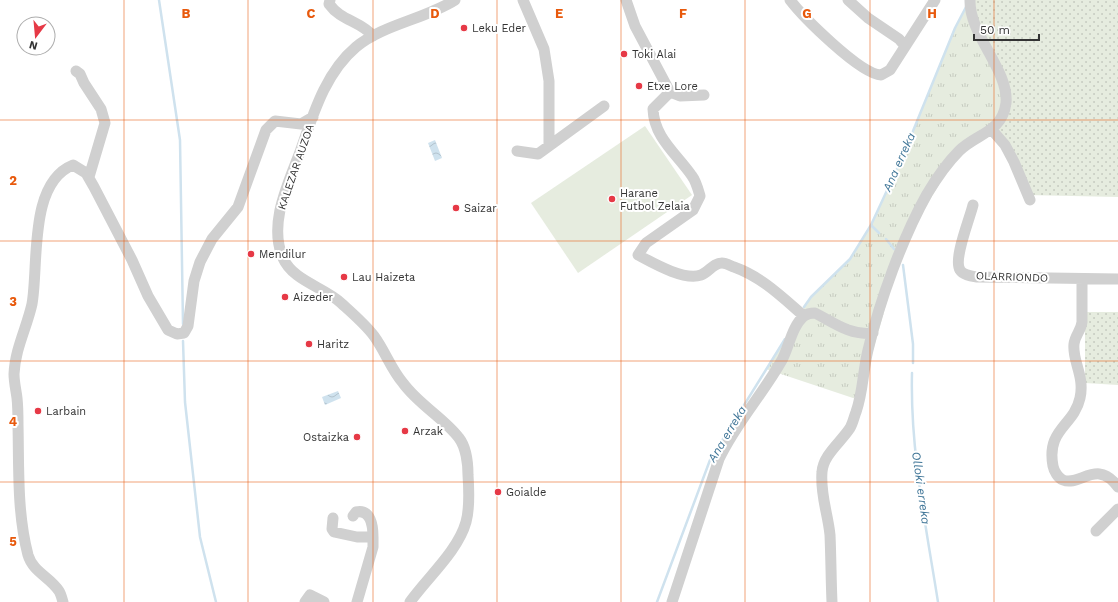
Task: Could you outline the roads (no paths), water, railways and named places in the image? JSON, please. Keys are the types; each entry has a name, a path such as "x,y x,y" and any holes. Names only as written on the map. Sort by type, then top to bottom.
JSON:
{"street":[{"path":"330,0 329,4 336,13 368,30 373,36"},
{"name":"KALEZAR AUZOA","path":"410,602 454,546 466,522 469,485 466,459 460,439 424,406 402,383 370,331 340,302 305,280 283,259 278,235 280,210 284,194 313,117 336,67 356,47 373,36 425,16 455,0"},
{"path":"523,0 544,48 549,81 549,146"},
{"path":"626,0 635,26 670,92 680,96 704,95"},
{"path":"790,0 808,21 841,50 871,72 881,75 890,70 935,0"},
{"path":"848,0 868,18 899,39 905,46"},
{"path":"832,602 830,535 822,488 822,470 825,460 851,427 857,410 868,350 873,333 903,245 928,193 959,151 974,138 992,130 1003,114 1006,102 1004,89 972,19 970,2"},
{"path":"76,70 80,74 84,83 101,109 105,123 95,161 88,177"},
{"path":"670,92 653,109 654,120 662,138 693,177 700,196 693,210 646,243 638,255 652,263 684,275 702,275 713,266 722,263 745,271 767,284 804,316"},
{"path":"517,152 538,154 604,106"},
{"name":"KALEZAR AUZOA","path":"63,602 59,590 35,569 28,556 20,501 17,398 14,376 15,360 32,303 35,251 44,202 53,183 63,169 73,165 86,173 119,235 148,296 168,330 176,334 184,334 188,326 194,281 200,262 212,239 238,207 266,130 276,121 301,124 313,117"},
{"path":"992,130 1005,145 1030,200"},
{"name":"OLARRIONDO","path":"974,206 957,260 960,270 967,275 977,277 1082,279"},
{"path":"1118,279 1082,279 1082,322 1081,329 1076,335 1074,344 1082,388 1077,408 1055,438 1051,456 1054,470 1059,478 1064,481 1070,481 1085,476 1102,475 1109,477 1118,487"},
{"path":"672,602 710,483 722,452 729,438 782,359 797,327 804,316 810,313 816,313 853,333 873,333"},
{"path":"1096,531 1118,509"},
{"path":"354,516 356,512 361,511 370,516 373,527 373,546 358,602"},
{"path":"333,518 332,529 334,532 357,537 373,537"},
{"path":"305,602 310,595 324,602"}],"water":[{"path":"435,140 442,158 435,161 428,143"},
{"path":"338,391 341,398 325,405 322,397"}],"waterway":[{"path":"159,0 180,140 183,324"},
{"name":"Ana erreka","path":"804,307 811,297 850,259 871,225 902,158 955,28 966,7"},
{"name":"Olloki erreka","path":"871,225 879,233"},
{"name":"Olloki erreka","path":"886,239 894,249"},
{"name":"Olloki erreka","path":"903,265 913,344 913,363"},
{"name":"Ana erreka","path":"657,602 710,460 785,339"},
{"path":"183,341 185,402 200,537 216,602"},
{"name":"Olloki erreka","path":"912,373 912,402 916,459 938,602"}],"place":[{"name":"Leku Eder","path":"464,28"},
{"name":"Toki Alai","path":"624,54"},
{"name":"Etxe Lore","path":"639,86"},
{"name":"Harane Futbol Zelaia","path":"612,199"},
{"name":"Saizar","path":"456,208"},
{"name":"Mendilur","path":"251,254"},
{"name":"Lau Haizeta","path":"344,277"},
{"name":"Aizeder","path":"285,297"},
{"name":"Haritz","path":"309,344"},
{"name":"Larbain","path":"38,411"},
{"name":"Arzak","path":"405,431"},
{"name":"Ostaizka","path":"357,437"},
{"name":"Goialde","path":"498,492"}]}
